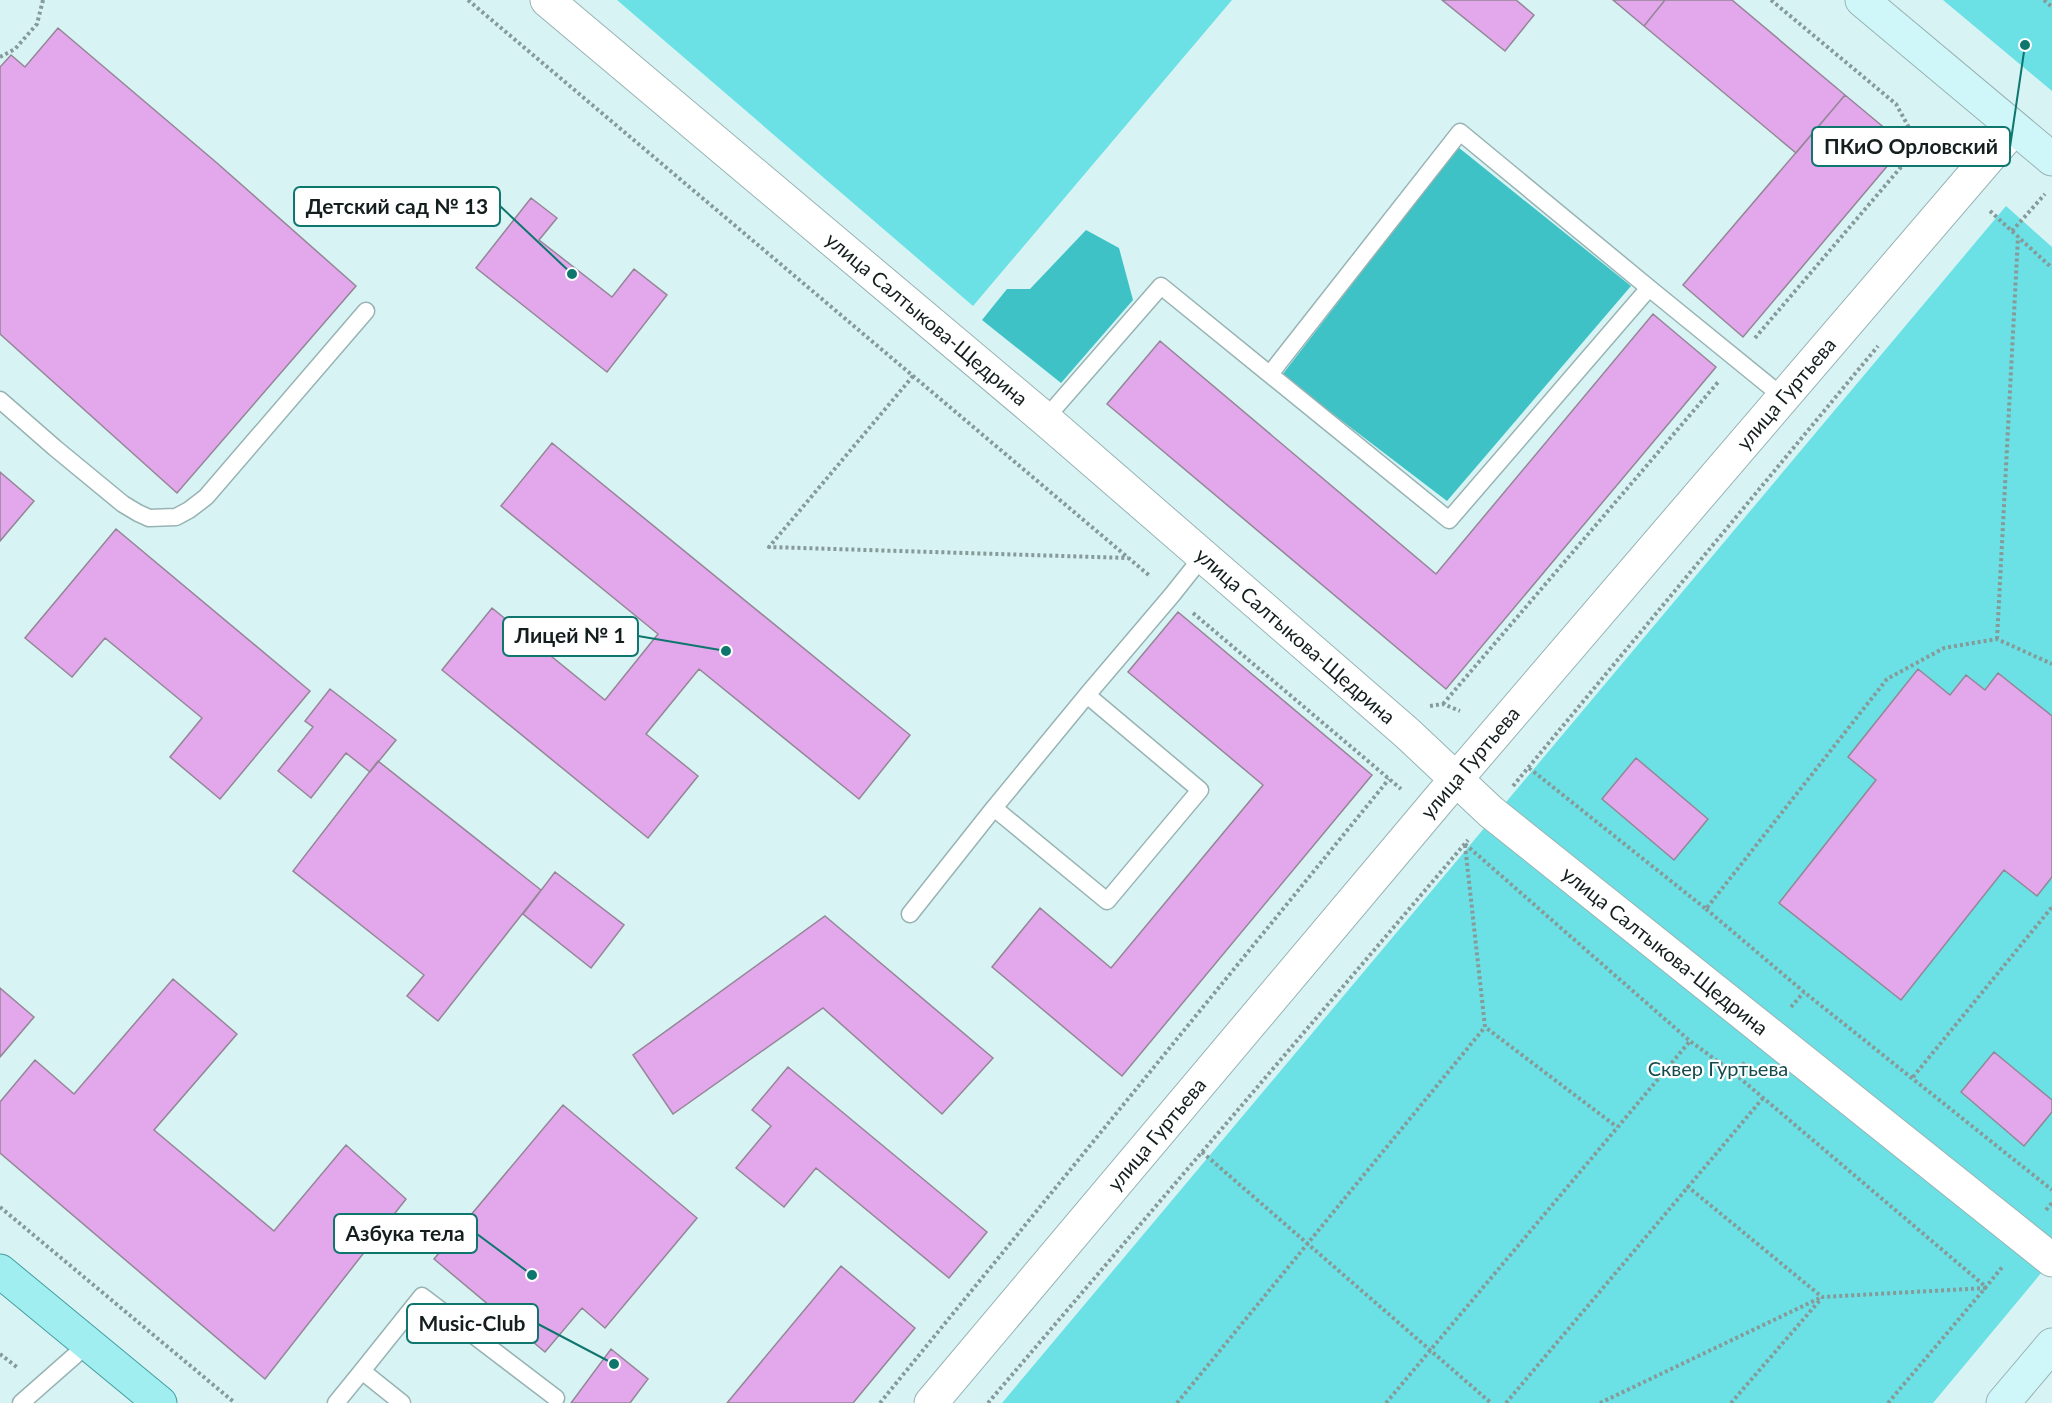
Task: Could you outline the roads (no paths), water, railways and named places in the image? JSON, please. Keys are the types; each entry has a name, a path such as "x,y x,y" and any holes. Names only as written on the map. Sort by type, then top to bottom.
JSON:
{"main road":[{"path":"1862,0 2052,159"},
{"path":"0,1271 160,1403"},
{"path":"2003,1403 2052,1345"}],"street":[{"name":"улица Салтыкова-Щедрина","path":"547,0 1045,419 1407,733 1491,812 2052,1260"},
{"name":"улица Гуртьева","path":"932,1403 1457,779 2014,128"}],"lane":[{"path":"1270,374 1460,132 1783,397"},
{"path":"1045,419 1161,286 1449,520 1649,288"},
{"path":"0,400 123,504 149,518 176,517 206,497 366,311"},
{"path":"910,914 994,808 1203,556"},
{"path":"994,808 1107,901 1200,790 1087,695"},
{"path":"336,1403 422,1296 556,1398"},
{"path":"21,1403 88,1344"},
{"path":"362,1371 402,1403"}],"place":[{"name":"ПКиО Орловский","path":"2025,45"},
{"name":"Детский сад № 13","path":"572,274"},
{"name":"Лицей № 1","path":"726,651"},
{"name":"Азбука тела","path":"532,1275"},
{"name":"Music-Club","path":"614,1364"}],"park label":[{"name":"Сквер Гуртьева","path":"1718,1069"}]}
